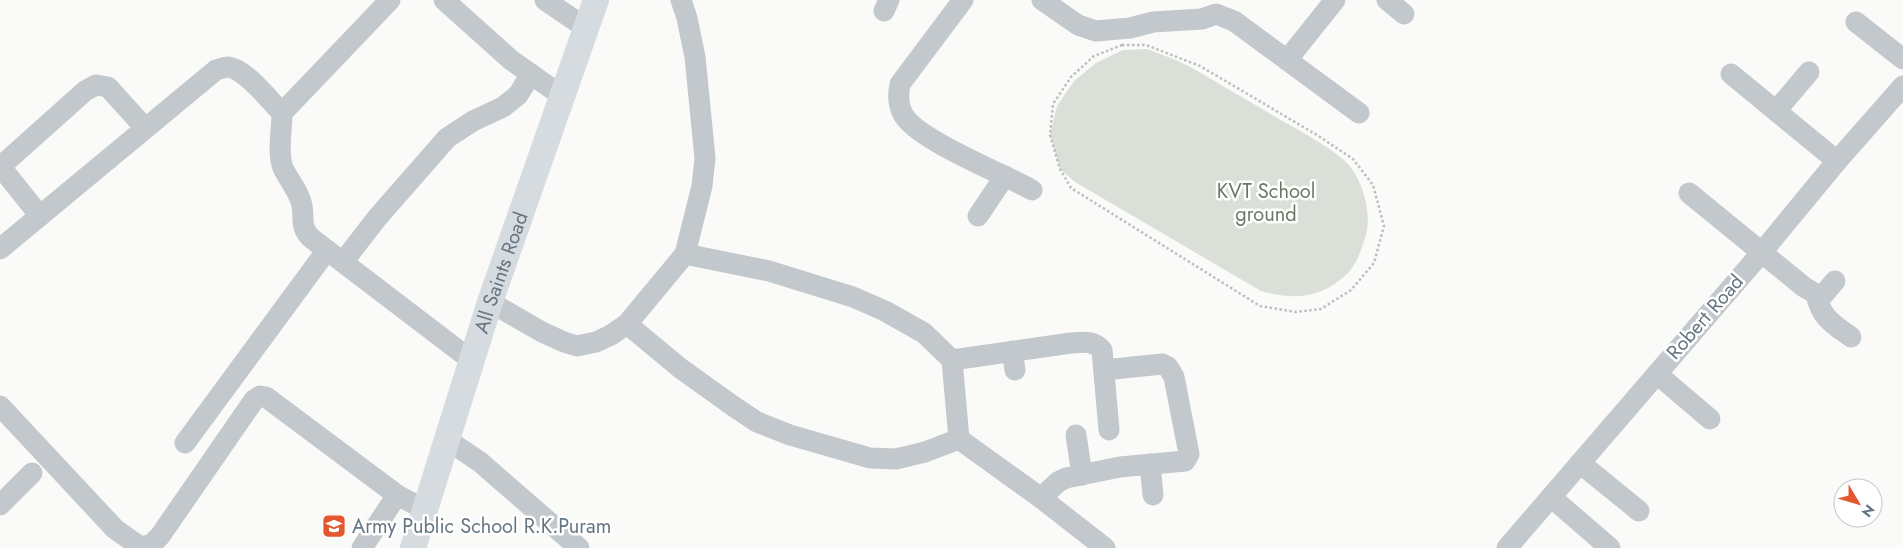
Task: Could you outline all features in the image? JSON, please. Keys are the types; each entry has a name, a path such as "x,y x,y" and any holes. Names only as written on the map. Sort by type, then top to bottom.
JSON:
{"main road":[{"name":"All Saints Road","path":"413,548 490,302 596,0"}],"street":[{"path":"390,0 282,113 281,151 283,167 302,202 302,224 305,232 471,360"},
{"path":"444,0 511,60 562,96"},
{"path":"545,0 586,28"},
{"path":"490,302 542,332 564,342 577,346 596,342 627,324 685,254 702,186 705,158 695,57 688,18 681,0"},
{"path":"963,0 904,78 898,95 903,114 922,133 1032,190"},
{"path":"1042,0 1078,26 1096,31 1130,28 1153,22 1202,19 1216,14 1234,22 1359,113"},
{"path":"1287,60 1336,0"},
{"path":"1387,0 1404,14"},
{"path":"1856,22 1903,59"},
{"path":"0,248 216,70 227,67 237,70 249,79 282,113"},
{"path":"1776,110 1809,72"},
{"path":"185,443 335,256 377,218 447,138 472,121 503,107 518,95 531,74"},
{"path":"1731,74 1837,161"},
{"path":"40,216 0,166 85,91 96,85 108,87 145,128"},
{"name":"Robert Road","path":"1507,548 1903,86"},
{"path":"978,216 1005,176"},
{"path":"1689,193 1804,287 1816,294 1824,294 1835,281"},
{"path":"685,254 769,271 853,297 885,311 924,333 952,360 959,439 1041,498 1105,548"},
{"path":"1816,294 1818,306 1823,314 1851,338"},
{"path":"627,324 680,368 733,406 757,422 790,435 870,458 887,459 896,459 925,452 959,439"},
{"path":"952,360 1014,361 1089,342 1098,344 1102,350 1109,430"},
{"path":"1041,498 1058,482 1066,478 1120,467 1184,461 1190,454 1171,371 1162,364 1104,370"},
{"path":"1656,374 1710,418"},
{"path":"0,406 115,529 139,546 152,544 160,536 254,400 260,396 266,397 397,495 424,509"},
{"path":"1076,435 1082,475"},
{"path":"446,439 480,462 580,548"},
{"path":"1580,463 1639,511"},
{"path":"1150,464 1153,495"},
{"path":"0,505 32,473"},
{"path":"362,548 397,495"},
{"path":"1551,497 1610,548"}],"path":[{"path":"1122,45 1146,45 1200,66 1353,159 1372,185 1384,226 1374,263 1351,290 1321,309 1296,312 1260,306 1071,188 1060,169 1050,135 1053,104 1071,77 1094,56 1122,45"}],"green space":[{"name":"KVT School ground","path":"1147,49 1194,69 1318,142 1347,163 1353,170 1362,188 1368,219 1360,253 1353,267 1346,275 1326,289 1306,295 1285,296 1261,291 1075,182 1060,169 1050,135 1057,106 1074,81 1096,63 1123,50"}],"place":[{"name":"Army Public School R.K.Puram","path":"334,526"}]}
